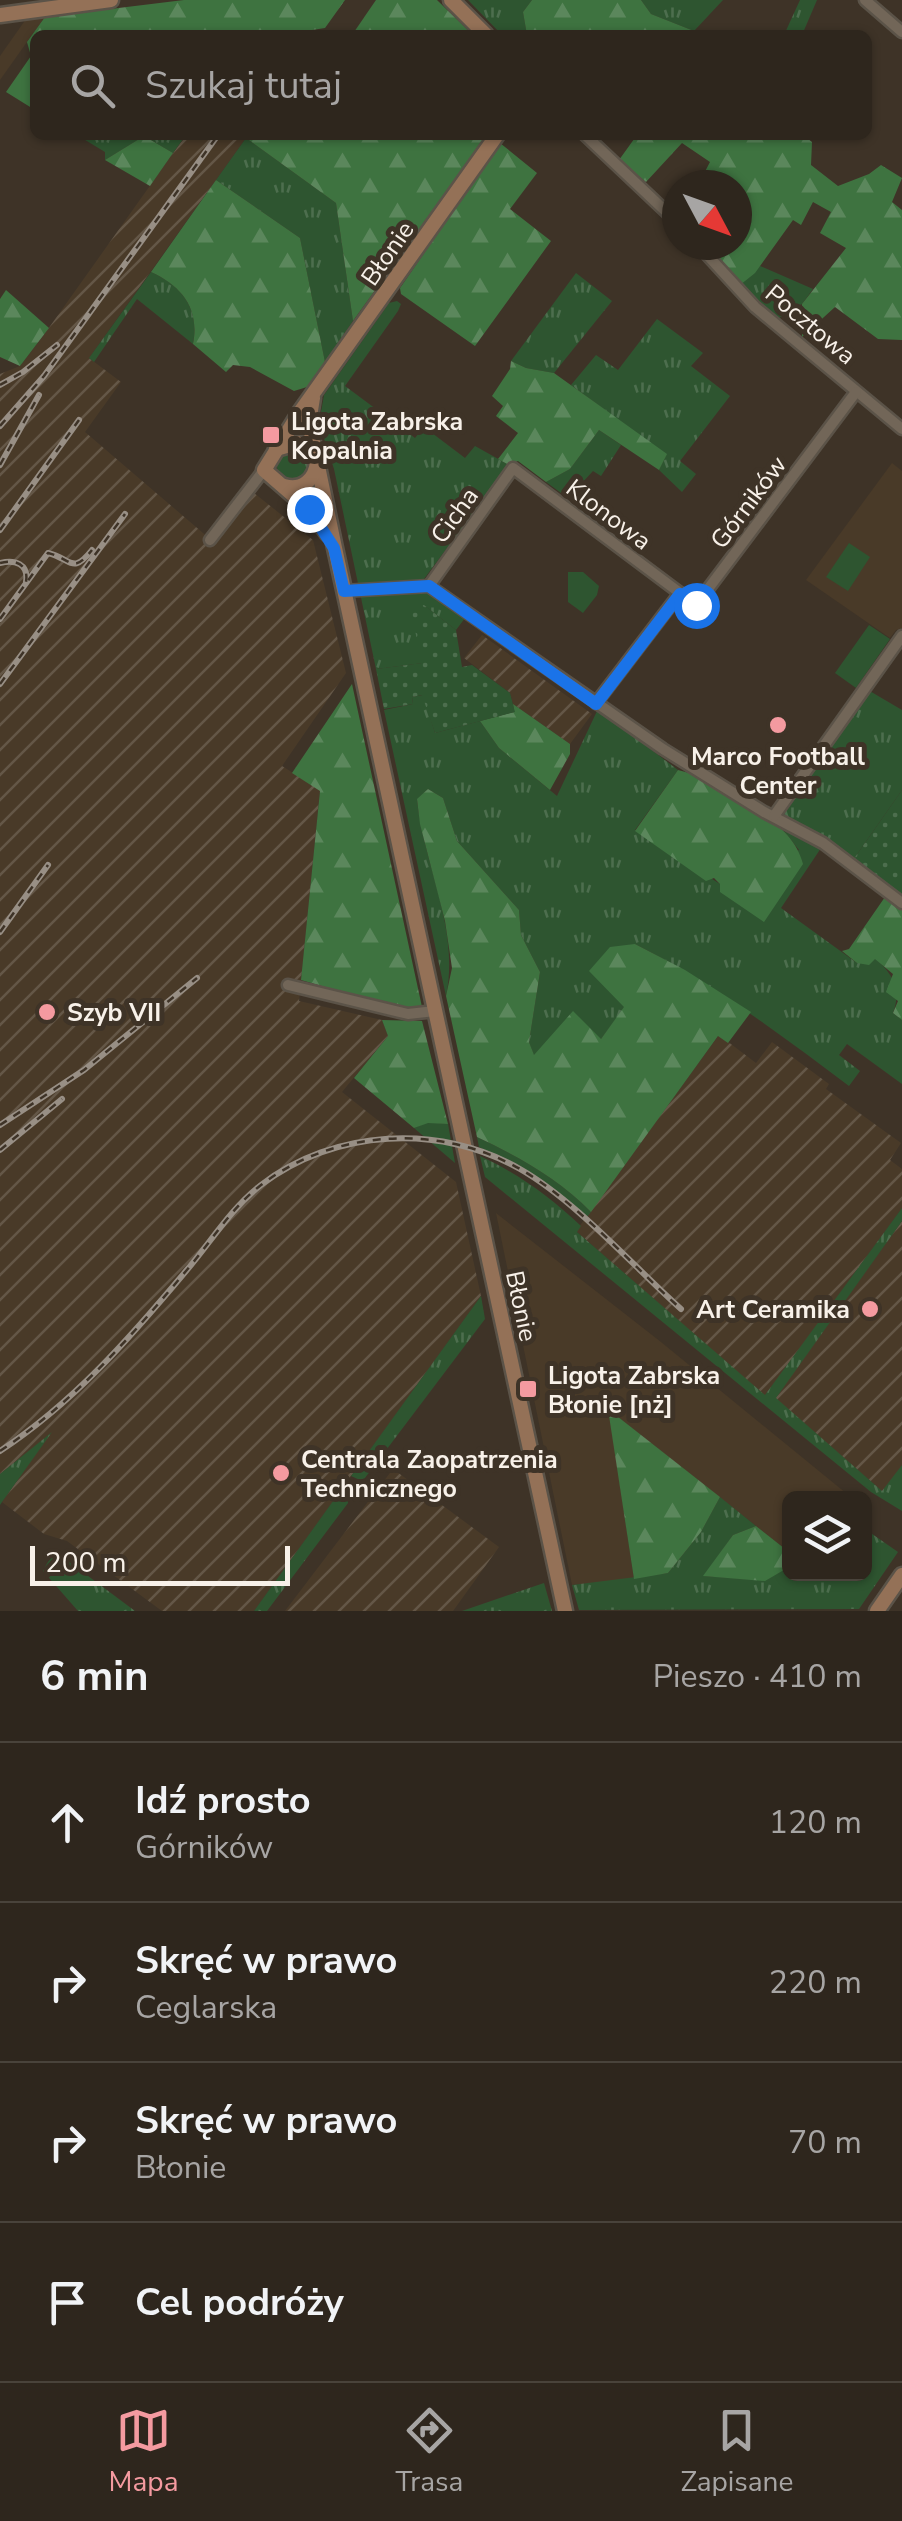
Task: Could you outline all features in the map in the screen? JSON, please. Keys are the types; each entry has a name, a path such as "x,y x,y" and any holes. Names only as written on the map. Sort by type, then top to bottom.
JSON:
{"street":[{"path":"7,14 111,0"},
{"path":"864,0 902,32"},
{"path":"458,4 481,30"},
{"name":"Błonie","path":"210,540 264,470 493,140"},
{"path":"590,140 662,208"},
{"name":"Pocztowa","path":"712,260 755,307 902,429"},
{"name":"Górników","path":"680,594 696,605 856,392"},
{"name":"Błonie","path":"312,398 308,416 334,548 565,1611"},
{"path":"276,449 297,444 309,449 317,460 314,474 306,484 295,488 280,485"},
{"name":"Klonowa","path":"512,468 680,594"},
{"name":"Cicha","path":"429,586 512,468"},
{"name":"Błonie","path":"264,470 314,515 334,548"},
{"path":"344,591 429,586 663,749 824,843 902,903"},
{"path":"596,704 680,594"},
{"path":"774,816 902,636"},
{"path":"288,984 408,1014 435,1011"},
{"path":"877,1611 902,1575"}],"shaded area":[{"path":"45,17 36,30 30,30 30,38 0,80 0,56 26,19"},
{"path":"182,140 244,140 89,358 121,382 85,432 210,539 249,489 313,540 346,673 282,766 320,790 299,1001 382,1020 388,1036 342,1092 456,1182 481,1296 254,1611 162,1611 67,1541 44,1534 2,1502 49,1435 0,1474 0,374 20,366"},
{"path":"892,463 902,471 902,628 890,638 806,580"},
{"path":"482,635 592,714 570,744 513,704 510,693 464,658"},
{"path":"719,1035 756,1063 772,1042 829,1084 826,1089 901,1143 890,1160 902,1169 902,1208 765,1396 576,1231"},
{"path":"496,1213 843,1491 782,1491 782,1546 609,1410 634,1579 572,1585"},
{"name":"Art Ceramika","path":"902,1221 902,1465 883,1492 775,1398"},
{"path":"393,1469 499,1547 453,1611 285,1611"}],"green space":[{"path":"184,0 345,0 325,28 312,30 36,30 45,17"},
{"path":"376,0 437,0 468,30 355,30"},
{"path":"468,0 532,0 523,12 526,30 497,30"},
{"path":"532,0 641,0 651,14 691,30 526,30 523,12"},
{"path":"641,0 723,0 695,30 651,14"},
{"path":"800,0 817,0 804,30 786,30"},
{"path":"30,57 30,107 6,92"},
{"path":"85,140 138,140 105,160 105,152"},
{"path":"138,140 151,140 173,153 150,186 105,160"},
{"path":"151,140 182,140 173,153"},
{"path":"245,140 249,140 336,203 353,321 325,362 300,238 216,180"},
{"path":"249,140 483,140 353,321 336,203"},
{"path":"633,140 809,140 811,165 838,186 881,165 902,178 892,202 902,210 902,340 878,339 835,307 802,337 802,304 846,248 820,233 831,212 813,202 801,225 793,220 755,273 740,285 718,260 752,260 752,170 706,170 710,162 682,143 646,182 619,160"},
{"path":"500,143 537,173 510,209 551,241 475,346 401,294 400,288"},
{"path":"216,180 300,238 325,362 307,387 294,391 250,367 233,365 226,372 193,344 194,320 180,292 151,272"},
{"path":"760,266 813,289 802,304 779,318 740,285"},
{"path":"151,272 172,284 186,300 194,320 193,344 137,299 94,362 89,358"},
{"path":"576,273 612,301 554,373 511,361"},
{"path":"6,290 49,328 20,366 0,357 0,299"},
{"path":"389,303 401,304 398,311 345,386 415,438 424,427 465,458 475,446 509,465 424,579 430,592 465,618 456,630 425,606 423,663 376,669 334,469 319,423 324,395"},
{"path":"657,319 703,353 691,366 730,396 680,461 696,474 682,492 659,470 666,455 571,385 596,355 618,370"},
{"path":"511,361 554,373 667,454 659,470 599,430 570,469 546,482 518,461 509,465 498,459 518,433 496,416 503,406 492,396"},
{"path":"599,430 621,445 601,476 593,471 568,498 546,482 570,469"},
{"path":"293,450 305,454 309,466 305,478 293,482 281,478 277,466 281,454"},
{"path":"849,543 870,557 848,591 826,577"},
{"path":"568,572 583,572 599,586 583,613 568,602"},
{"path":"424,605 456,630 462,667 472,665 510,693 515,712 435,733 422,695 412,697 413,704 384,709 376,669 422,663 410,607"},
{"path":"869,625 890,639 856,688 835,673"},
{"path":"352,684 422,1007 401,1009 301,980 320,791 292,773"},
{"path":"868,690 902,710 902,790 853,860 780,814"},
{"path":"423,695 435,733 480,721 499,748 557,796 598,709 678,770 635,830 720,884 799,850 781,827 821,848 781,908 857,963 875,958 891,976 896,989 893,1013 902,1020 902,1084 847,1044 839,1055 860,1071 849,1086 718,992 635,944 625,1007 601,1039 534,1056 529,1042 540,972 521,935 519,910 457,841 443,798 428,789 417,800 445,922 449,971 446,996 384,710 413,704 412,697"},
{"path":"513,704 570,744 570,754 550,790 499,748 480,721 514,712"},
{"path":"678,770 756,810 786,833 796,848 803,864 764,922 720,892 720,884 714,878 706,881 635,831"},
{"path":"428,789 443,798 457,841 519,910 521,935 540,972 529,1042 534,1055 573,1011 601,1039 624,1007 589,971 610,947 635,944 751,1012 728,1043 718,1036 591,1212 537,1169 477,1137 446,996 452,968 445,921 420,824 417,799"},
{"path":"902,790 902,895 853,860"},
{"path":"885,897 902,909 902,1020 893,1013 898,1001 886,992 893,974 875,959 869,965 857,963 842,951 849,949"},
{"path":"382,1020 422,1021 448,1124 428,1123 414,1128 354,1078 388,1036"},
{"path":"428,1122 448,1124 455,1163 414,1128"},
{"path":"477,1137 537,1169 591,1212 586,1218 538,1178 479,1147"},
{"path":"480,1156 521,1178 557,1205 581,1226 577,1232 765,1395 902,1208 902,1221 776,1398 882,1491 902,1465 902,1511 870,1491 485,1177"},
{"path":"481,1296 485,1319 365,1478 351,1476"},
{"path":"608,1409 720,1497 701,1532 668,1573 634,1579"},
{"path":"52,1432 2,1502 0,1505 0,1474"},
{"path":"341,1490 348,1503 267,1611 254,1611"},
{"path":"720,1497 756,1526 733,1535 704,1576 765,1580 782,1571 782,1581 872,1581 872,1534 898,1552 859,1609 579,1610 572,1585 668,1573 701,1532"},
{"path":"756,1526 782,1546 782,1571 765,1581 703,1576 733,1535"},
{"path":"52,1554 60,1555 135,1611 78,1611 43,1571"},
{"path":"544,1583 552,1611 462,1611"}],"railway":[{"path":"0,426 44,376 214,140"},
{"path":"0,385 57,345"},
{"path":"0,465 39,395"},
{"path":"0,530 79,420"},
{"path":"0,684 125,514"},
{"path":"0,619 48,553 76,564 92,550"},
{"path":"0,563 20,564 26,582"},
{"path":"0,932 48,865"},
{"path":"0,1125 84,1070 197,978"},
{"path":"0,1150 62,1099"},
{"path":"0,1451 52,1412 99,1368 144,1321 250,1194 290,1166 354,1143 422,1139 456,1144 520,1169 583,1216 681,1309"}],"place":[{"name":"Ligota Zabrska Kopalnia","path":"271,435"},
{"name":"Marco Football Center","path":"778,725"},
{"name":"Szyb VII","path":"47,1012"},
{"name":"Art Ceramika","path":"870,1309"},
{"name":"Ligota Zabrska Błonie [nż]","path":"528,1389"},
{"name":"Centrala Zaopatrzenia Technicznego","path":"281,1473"}],"route":[{"path":"309,509 334,548 344,591 429,586 596,704 680,594 696,605"}]}
